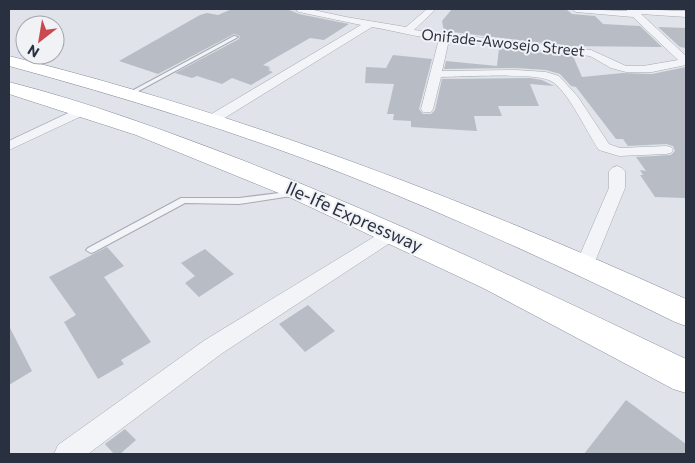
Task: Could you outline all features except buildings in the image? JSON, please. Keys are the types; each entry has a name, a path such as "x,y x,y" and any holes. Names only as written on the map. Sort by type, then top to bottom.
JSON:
{"highway":[{"path":"9,60 131,93 213,119 357,170 585,264 686,313"},
{"name":"Ile-Ife Expressway","path":"9,88 144,130 300,192 494,280 686,377"}],"street":[{"name":"Onifade-Awosejo Street","path":"299,9 408,30 417,34 591,53 604,57 612,64 621,68 656,68 686,62"},
{"path":"408,30 432,9"},
{"path":"576,9 686,14"},
{"path":"632,11 686,62"},
{"path":"213,119 370,24"},
{"path":"427,109 445,37"},
{"path":"436,74 516,74 555,78 573,98 604,147 619,152 666,150"},
{"path":"9,146 82,111"},
{"path":"585,264 617,188 617,171"},
{"path":"67,454 213,346 394,233"}],"lane":[{"path":"131,93 236,37"},
{"path":"90,250 184,200 239,201 300,192"}]}
